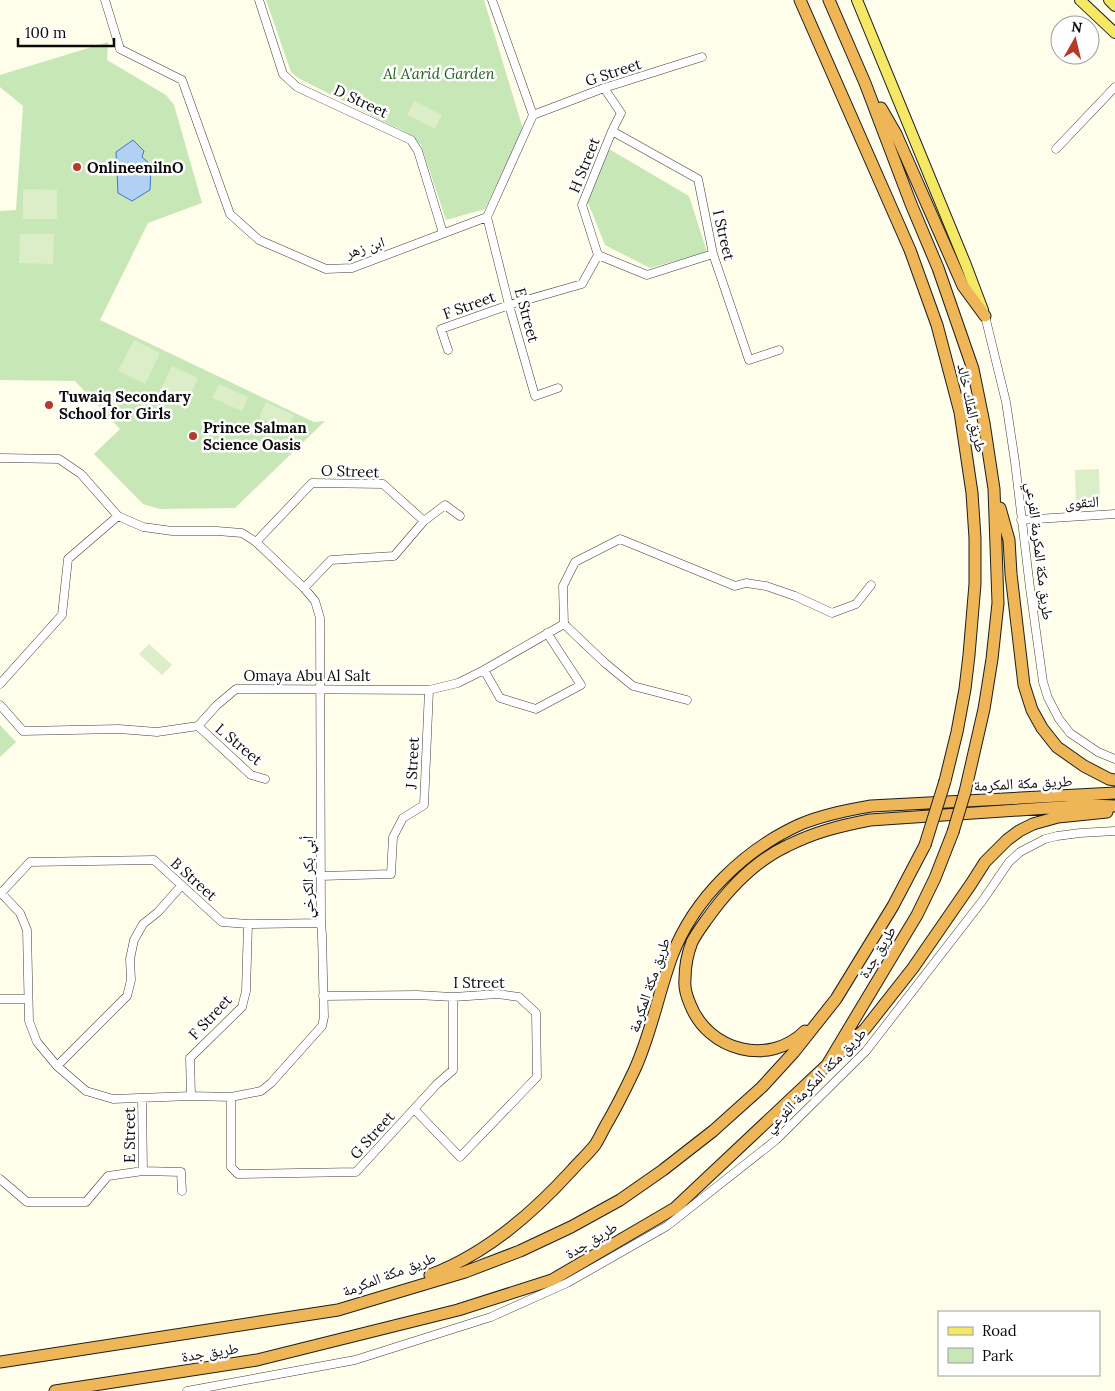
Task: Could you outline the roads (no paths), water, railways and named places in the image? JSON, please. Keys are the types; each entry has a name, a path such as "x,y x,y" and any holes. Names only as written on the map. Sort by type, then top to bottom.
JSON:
{"highway":[{"name":"طريق الملك خالد","path":"800,0 910,250 937,325 960,412 972,493 975,538 975,584 969,655 957,732 945,781 925,845"},
{"name":"طريق الملك خالد","path":"829,0 865,83 911,204 938,268 973,369 984,423 994,489 998,612 984,709 954,832"},
{"path":"838,0 844,35"},
{"path":"865,83 896,134 963,286 985,316"},
{"path":"994,489 1009,540 1024,686 1032,710 1042,728 1057,747 1084,766 1109,779 1115,780"},
{"name":"طريق مكة المكرمة","path":"338,1310 448,1268 482,1248 523,1219 554,1190 595,1145 635,1070 673,955 687,924 711,892 738,863 770,841 801,824 837,812 871,806 1115,793"},
{"name":"طريق مكة المكرمة","path":"836,1000 797,1038 781,1047 763,1051 740,1049 722,1042 694,1016 687,997 684,980 692,942 721,899 763,861 785,847 836,826 870,820 1082,806 1115,806"},
{"path":"826,1065 865,1029 914,968 985,862 1007,840 1033,824 1058,817 1115,811"},
{"name":"طريق جدة","path":"55,1391 257,1360 458,1310 552,1280 675,1208 826,1065 916,915 935,878 954,832"},
{"name":"طريق جدة","path":"0,1362 338,1310 465,1272 520,1251 571,1227 620,1200 663,1170 713,1131 762,1086 794,1052 836,1000 893,906 925,845"}],"main road":[{"path":"857,0 966,265 985,316"},
{"path":"1080,0 1115,33"},
{"path":"1109,0 1115,6"}],"street":[{"name":"ابن زهر","path":"105,0 120,49 182,80 230,214 259,240 326,269 352,268 487,217"},
{"name":"D Street","path":"259,0 283,74 298,86 411,140 418,151 442,234"},
{"path":"487,217 533,115 492,0"},
{"name":"G Street","path":"533,115 604,88 702,57"},
{"path":"1056,149 1115,87"},
{"name":"H Street","path":"598,255 582,205 612,130 621,113 604,88"},
{"name":"I Street","path":"612,130 698,179 713,254 749,360 779,350"},
{"name":"E Street","path":"487,217 509,305 535,396 558,388"},
{"path":"598,255 647,275 713,254"},
{"name":"F Street","path":"448,350 441,329 509,305 582,284 598,255"},
{"name":"طريق مكة المكرمة الفرعي","path":"985,316 1006,402 1043,682 1048,698 1059,719 1070,733 1098,752 1115,759"},
{"name":"أبي بكر الكرخي","path":"0,458 59,459 81,474 118,516 143,527 172,532 217,531 242,533 256,542 314,600 320,618 322,1026 272,1083 262,1091 230,1097 191,1096 113,1099 86,1090 57,1066 37,1042 29,1021 27,930 20,913 0,893"},
{"name":"O Street","path":"256,542 312,483 383,484 424,521"},
{"path":"304,588 331,560 394,556 424,521 445,505 460,516"},
{"name":"التقوى","path":"1021,520 1115,514"},
{"path":"0,684 62,615 68,559 118,516"},
{"path":"687,700 633,686 605,663 564,624 563,586 575,562 620,539 735,586 746,583 766,586 795,596 832,613 856,604 871,585"},
{"name":"Omaya Abu Al Salt","path":"198,726 217,705 236,689 430,690 458,683 564,624"},
{"path":"484,670 500,698 536,708 581,685 547,633"},
{"name":"J Street","path":"321,876 392,874 393,837 402,818 424,804 430,690"},
{"path":"0,705 23,730 119,729 157,732 198,726"},
{"name":"L Street","path":"198,726 251,775 265,779"},
{"name":"طريق مكة المكرمة الفرعي","path":"187,1391 355,1360 491,1317 567,1283 666,1226 776,1140 866,1051 983,900 1009,862 1020,852 1058,836 1115,831"},
{"name":"B Street","path":"0,893 30,862 154,860 222,922 321,924"},
{"path":"57,1066 127,996 130,980 130,958 134,940 144,924 158,912 181,886"},
{"name":"F Street","path":"191,1096 190,1058 242,1007 246,991 248,924"},
{"name":"I Street","path":"323,996 417,995 452,997 498,994 519,997 536,1013 537,1077 460,1157 414,1109"},
{"name":"G Street","path":"230,1097 231,1167 238,1174 356,1172 437,1084 453,1070 452,997"},
{"path":"0,999 28,1000"},
{"name":"E Street","path":"142,1098 143,1172"},
{"path":"0,1179 27,1202 86,1202 108,1176 143,1172 181,1172 182,1191"}],"water":[{"path":"133,140 144,151 142,157 151,165 150,190 132,201 118,193 116,152"}],"place":[{"name":"OnlineenilnO","path":"77,167"},
{"name":"Tuwaiq Secondary School for Girls","path":"49,405"},
{"name":"Prince Salman Science Oasis","path":"193,436"}],"park label":[{"name":"Al A'arid Garden","path":"439,73"}]}
